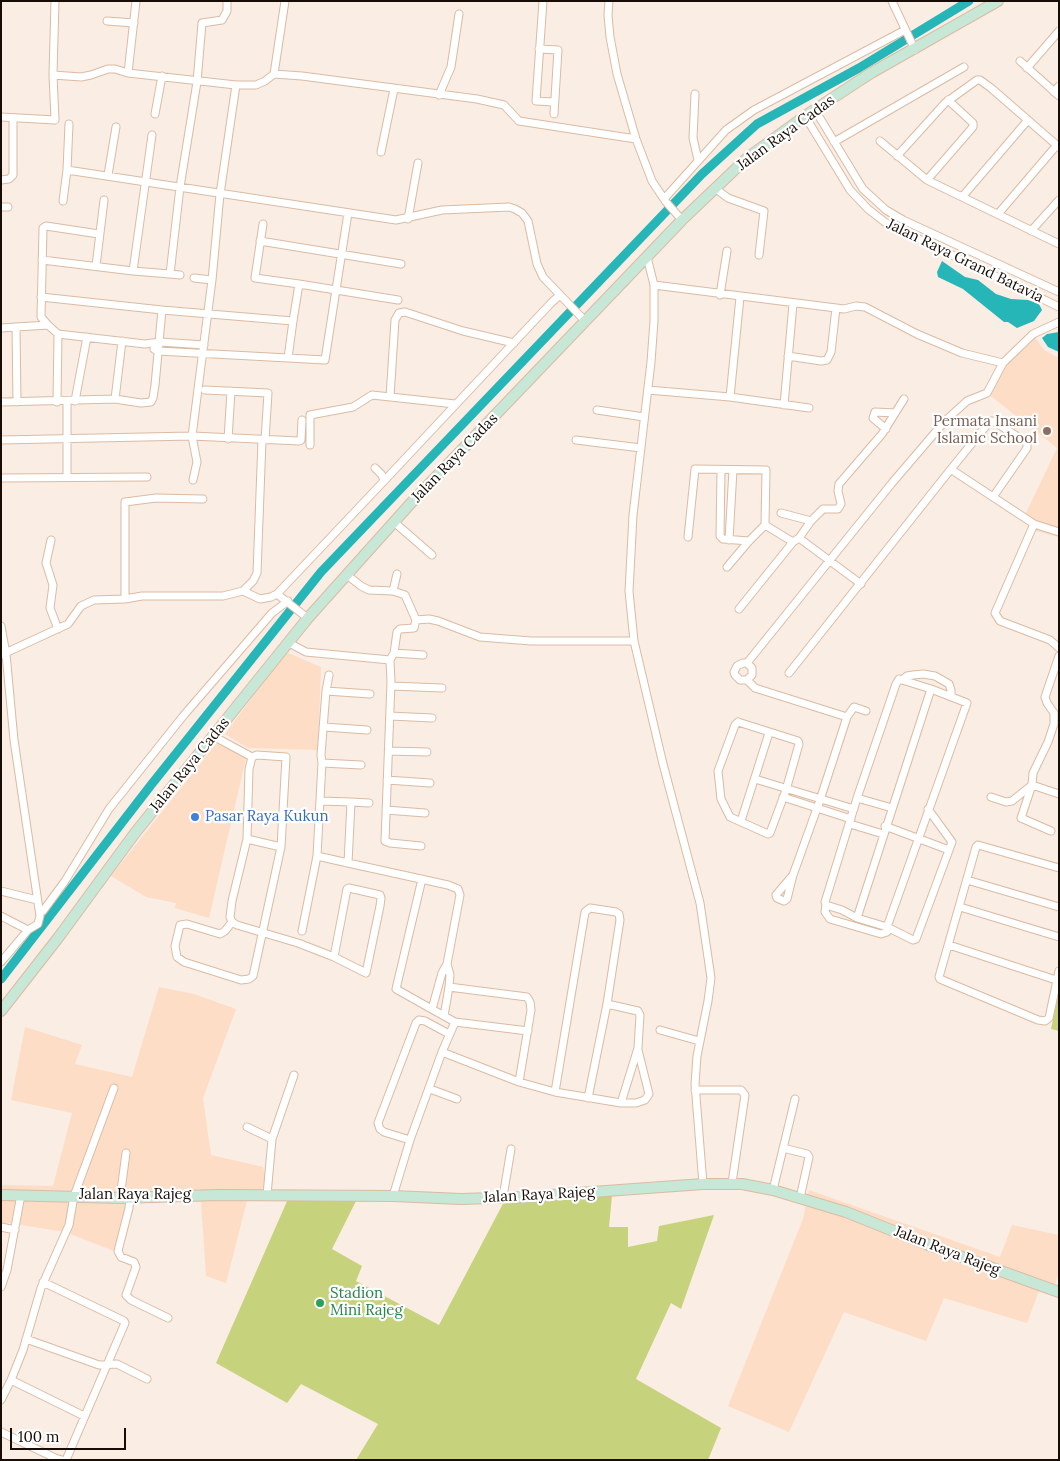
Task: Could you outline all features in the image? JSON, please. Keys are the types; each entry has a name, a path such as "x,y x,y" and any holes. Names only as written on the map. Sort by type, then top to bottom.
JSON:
{"street":[{"path":"1,117 55,120 53,75 56,1"},
{"path":"128,72 136,1"},
{"path":"170,274 180,187 197,82 202,22 222,20 226,11 227,1"},
{"path":"274,74 286,1"},
{"path":"542,1 536,101 554,102"},
{"path":"609,1 609,25 617,74 636,139 652,180 665,201 679,217"},
{"path":"892,1 914,48"},
{"name":"Jalan Raya Cadas","path":"1,1011 58,938 135,832 308,618 582,319 647,257 679,217 716,189 747,158 805,116 871,73 998,1"},
{"path":"439,95 451,67 459,14"},
{"path":"107,22 134,23"},
{"path":"1027,68 1059,32"},
{"path":"665,201 698,160 726,130 754,110 906,33"},
{"path":"540,48 558,50 554,114"},
{"path":"1020,61 1057,91"},
{"path":"834,142 964,67"},
{"path":"53,75 81,77 108,69 197,82 236,85 256,85 274,74 302,76 504,104 519,121 636,139"},
{"path":"156,114 162,76"},
{"path":"897,156 948,100 973,82 980,80 1058,146 998,214"},
{"path":"193,480 197,462 192,436 212,280 220,194 236,85"},
{"path":"381,152 394,89"},
{"path":"695,94 693,138 698,160"},
{"path":"927,180 973,127 972,123 948,100"},
{"name":"Jalan Raya Grand Batavia","path":"815,110 862,189 886,210 912,224 1059,292"},
{"name":"Jalan Raya Grand Batavia","path":"805,116 850,190 868,209 886,223 1059,307"},
{"path":"1,180 9,179 13,175 13,118"},
{"path":"962,198 1028,120"},
{"path":"63,202 67,170 69,124"},
{"path":"108,176 116,127"},
{"path":"133,271 144,180 152,135"},
{"path":"880,141 927,180 1059,244"},
{"path":"408,219 418,163"},
{"path":"67,170 144,180 220,194 396,220 408,219 442,210 510,207 519,210 528,221 539,270 543,277 582,319"},
{"path":"716,189 728,198 764,210 759,255"},
{"path":"96,266 104,200"},
{"path":"1031,231 1059,200"},
{"path":"145,344 158,351 325,360 348,213"},
{"path":"263,224 255,278 398,300"},
{"path":"99,234 45,226 42,229 41,317 48,325 58,334 145,344 160,342 204,345"},
{"path":"260,241 401,264"},
{"path":"720,295 727,251"},
{"path":"647,257 654,285 652,362 633,515 629,590 634,642 656,738 700,903 711,978 699,1041 695,1090 703,1184"},
{"path":"42,260 180,275"},
{"path":"194,278 212,280"},
{"path":"288,358 299,284"},
{"path":"654,285 794,304 844,309 856,306 865,307 917,334 962,353 1003,363"},
{"path":"1043,299 1049,288"},
{"path":"41,297 293,321"},
{"path":"730,398 740,297"},
{"path":"243,591 260,599 277,594 552,302 563,298"},
{"path":"784,405 794,304"},
{"path":"788,356 821,361 827,360 831,352 836,308"},
{"path":"1,402 115,399 141,403 151,402 160,342 162,310"},
{"path":"390,397 395,320 399,313 405,312 463,332 514,343"},
{"path":"847,717 755,688 747,680 740,680 734,672 737,666 746,663 892,483 946,421 968,401 987,393 1003,363 1033,334 1059,322"},
{"path":"1,328 48,325"},
{"path":"16,328 17,402"},
{"path":"57,402 58,334"},
{"path":"67,477 66,439 71,401 87,337"},
{"path":"115,399 122,341"},
{"path":"3,655 68,624 81,606 87,602 142,596 223,596 243,591 253,581 257,573 263,440 268,393 205,390"},
{"path":"648,390 809,408"},
{"path":"228,439 231,391"},
{"path":"310,445 310,415 353,407 372,395 455,404"},
{"path":"739,609 811,521 823,509 838,509 841,504 838,491 839,484 886,429 904,399"},
{"path":"597,410 644,416"},
{"path":"886,429 873,418 875,412 895,413"},
{"path":"1,440 192,436 228,439 301,440 302,420"},
{"path":"789,673 990,421 996,421 1026,442 1027,448 993,497"},
{"path":"576,440 640,448"},
{"path":"375,468 382,475 384,481"},
{"path":"688,537 694,470 764,469 766,472 765,525 727,567"},
{"path":"721,470 720,536 723,539 749,541"},
{"path":"729,540 733,470"},
{"path":"952,470 1034,524 1059,532"},
{"path":"1,478 147,476"},
{"path":"125,599 125,502 156,498 203,499"},
{"path":"781,513 811,521"},
{"path":"394,522 432,555"},
{"path":"1034,524 995,613 1000,621 1050,640 1059,648"},
{"path":"765,525 796,540 861,584"},
{"path":"51,540 46,564 53,585 50,608 58,629"},
{"path":"393,591 397,574"},
{"path":"347,575 369,590 393,591 407,597 416,620 414,628 400,629 397,632 394,653 390,660 391,686 385,841 421,846"},
{"path":"333,590 327,591 305,616 290,636 289,643 306,652 390,660"},
{"path":"277,594 305,616"},
{"path":"1,962 28,930 38,924 43,911 65,881 109,810 184,715 272,613 290,603"},
{"path":"416,620 438,620 486,638 579,643 634,642"},
{"path":"1,626 14,740 40,916"},
{"path":"394,653 423,655"},
{"path":"1050,831 1021,818 1032,785 1033,773 1056,725 1054,713 1047,703 1046,697 1059,656"},
{"path":"746,663 750,665 753,672 747,680"},
{"path":"902,680 967,703 917,839 887,932 881,934 830,919 825,912 826,899 854,809 898,680 913,674 935,676 949,684 951,696"},
{"path":"302,931 317,856 321,801 321,756 329,675"},
{"path":"391,686 442,688"},
{"path":"857,918 885,826 931,689"},
{"path":"326,691 370,694"},
{"path":"793,875 847,717 854,707 866,711"},
{"path":"390,716 432,718"},
{"path":"738,722 798,741 799,744 785,793 768,834 728,814 721,799 718,771 736,723 738,722"},
{"path":"324,728 367,730"},
{"path":"741,821 769,733"},
{"path":"214,736 252,757 257,755 286,757 281,847 253,976 249,979 241,980 177,957 175,946 180,925 187,924 220,934 232,922"},
{"path":"389,751 427,752"},
{"path":"252,757 249,769 247,839 232,901 230,917 232,922 298,943 334,957 366,973 380,906 380,895 348,889 334,957"},
{"path":"322,764 361,765"},
{"path":"754,779 817,808 883,834"},
{"path":"387,780 430,783"},
{"path":"1032,785 1059,794"},
{"path":"992,797 1006,802 1012,801 1032,785"},
{"path":"785,793 854,809"},
{"path":"858,798 892,808"},
{"path":"321,801 369,803"},
{"path":"348,863 351,802"},
{"path":"826,905 842,910 857,918 888,927 913,940 916,939 952,842 928,809"},
{"path":"386,810 425,813"},
{"path":"885,826 949,850"},
{"path":"247,839 281,847"},
{"path":"1059,868 980,845 976,847 940,979 1038,1020 1045,1021 1049,1018 1059,971"},
{"path":"317,856 452,886 458,890 460,895 447,964 442,973 432,1009"},
{"path":"422,879 396,989 455,1022 528,1031"},
{"path":"967,880 1059,907"},
{"path":"1,891 38,900"},
{"path":"960,907 1059,937"},
{"path":"554,1092 585,912 590,908 616,912 620,916 607,1004 588,1098"},
{"path":"1,916 28,930"},
{"path":"949,945 1056,980"},
{"path":"444,1016 450,987 450,975 447,964"},
{"path":"450,987 527,998 530,1002 531,1010 519,1082"},
{"path":"607,1004 638,1011 640,1019 638,1048 622,1103"},
{"path":"410,1140 384,1132 380,1129 378,1123 416,1023 419,1020 425,1020 449,1034"},
{"path":"393,1196 410,1140 455,1022"},
{"path":"660,1030 699,1041"},
{"path":"442,1052 519,1082 554,1092 622,1103 645,1100 650,1094 638,1048"},
{"path":"267,1195 272,1139 294,1075"},
{"path":"1,1400 11,1380 26,1339 44,1282 69,1225 74,1196 114,1088"},
{"path":"430,1089 457,1100"},
{"path":"695,1090 741,1090 744,1095 732,1183"},
{"path":"773,1190 795,1100"},
{"path":"247,1127 272,1139"},
{"path":"783,1148 807,1154 809,1157 800,1198"},
{"path":"503,1197 511,1149"},
{"path":"126,1153 125,1197 129,1208 118,1251 121,1257 134,1262 136,1267 126,1295 131,1300 168,1318"},
{"name":"Jalan Raya Rajeg","path":"1,1195 125,1197 393,1196 461,1199 542,1196 732,1183 773,1190 846,1212 935,1248 1059,1292"},
{"path":"1,1287 7,1270 20,1194"},
{"path":"1,1227 15,1230"},
{"path":"44,1282 124,1321 125,1326 66,1460"},
{"path":"26,1339 99,1365 117,1364 146,1379"},
{"path":"11,1380 84,1416"},
{"path":"1,1432 62,1460"}],"shaded area":[{"name":"Permata Insani Islamic School","path":"1033,334 1044,350 1059,358 1059,537 1032,530 1032,525 1024,517 1057,448 987,393 996,373"},
{"path":"286,652 321,667 318,750 248,748 225,734"},
{"name":"Pasar Raya Kukun","path":"219,740 246,758 209,918 175,908 176,903 146,897 111,876"},
{"path":"159,987 194,994 236,1009 203,1098 211,1155 263,1167 268,1185 248,1197 226,1283 206,1276 201,1201 129,1203 119,1253 65,1232 10,1223 1,1225 1,1185 53,1186 72,1113 11,1100 25,1027 82,1045 75,1064 132,1077"},
{"path":"809,1190 1000,1257 1012,1225 1059,1235 1059,1273 1053,1291 1040,1288 1027,1323 944,1298 926,1341 844,1312 789,1432 728,1406 803,1219"}],"green space":[{"path":"1059,991 1059,1031 1051,1029"},
{"path":"612,1195 609,1227 628,1227 628,1247 657,1241 659,1226 714,1215 681,1309 671,1303 636,1379 721,1428 708,1460 356,1460 378,1424 301,1384 287,1403 216,1363 288,1199 356,1201 332,1249 362,1266 356,1281 439,1325 506,1198"}],"water":[{"path":"942,261 965,277 978,280 996,294 1011,299 1028,300 1039,304 1042,310 1034,321 1017,328 1008,322 1004,322 963,289 938,277 937,272"},
{"path":"1059,332 1059,352 1048,347 1042,338 1047,334"}],"waterway":[{"path":"1,979 151,785 321,572 702,174 757,124 859,68 969,1"}],"place":[{"name":"Permata Insani Islamic School","path":"1047,431"},
{"name":"Pasar Raya Kukun","path":"195,817"},
{"name":"Stadion Mini Rajeg","path":"320,1303"}]}
